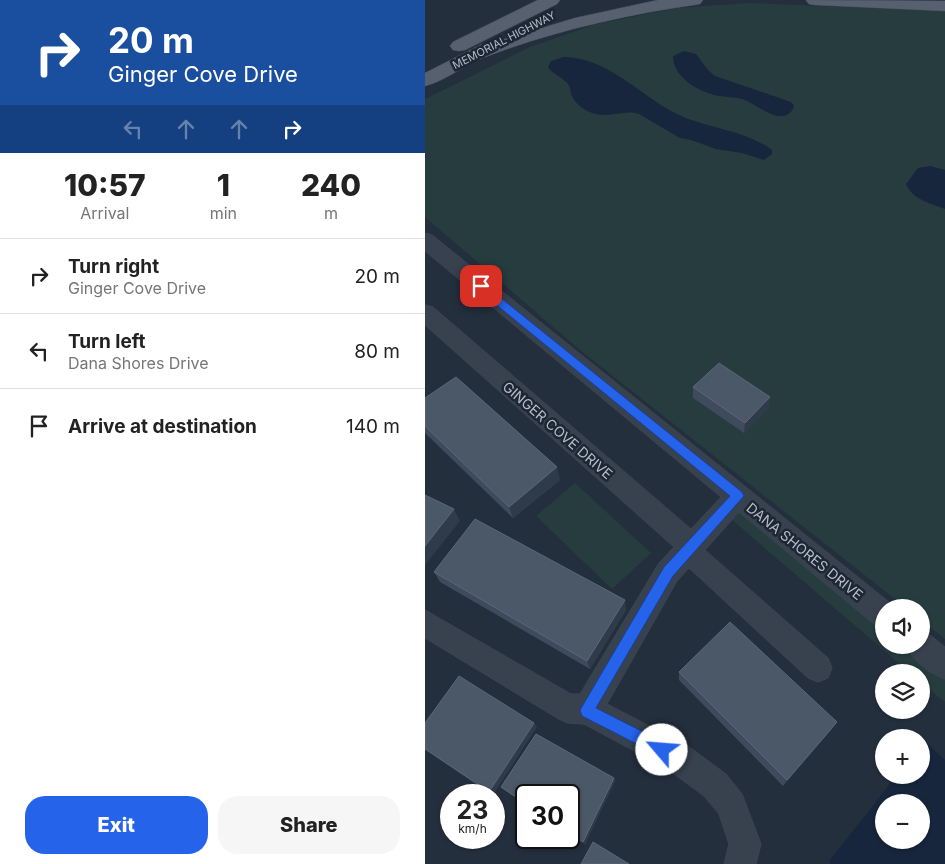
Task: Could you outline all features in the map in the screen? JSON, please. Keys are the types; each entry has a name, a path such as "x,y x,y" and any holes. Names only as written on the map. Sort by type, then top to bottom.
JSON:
{"main road":[{"path":"472,56 595,17 641,7 694,0"},
{"path":"815,0 945,6"},
{"name":"MEMORIAL HIGHWAY","path":"425,80 472,56 559,4"},
{"name":"MEMORIAL HIGHWAY","path":"425,63 559,4"}],"street":[{"name":"DANA SHORES DRIVE","path":"429,248 875,608"},
{"name":"GINGER COVE DRIVE","path":"425,313 690,549 818,668"},
{"path":"587,710 668,572 738,496"},
{"path":"425,623 567,708 587,710 677,758 715,786 731,805 745,844 740,864"},
{"path":"930,653 945,665"}],"green space":[{"path":"749,3 945,11 945,639 930,627 930,599 895,599 580,350 425,217 425,99 530,47 596,24 677,8"},
{"path":"575,483 651,553 612,589 536,516"},
{"path":"740,510 875,622 875,643 731,519"},
{"path":"888,654 915,654 927,664 900,664"},
{"path":"930,667 945,679 945,702 930,690"}],"water":[{"path":"684,51 696,54 715,76 791,102 794,105 793,109 788,114 782,116 775,115 742,99 719,96 703,91 689,83 677,71 673,56"},
{"path":"564,57 594,63 622,78 675,113 699,123 737,133 761,143 772,150 772,154 764,160 742,153 716,149 680,138 639,114 601,115 588,111 574,100 568,84 548,67 551,61"},
{"path":"930,166 945,170 945,209 917,197 906,184 918,168"},
{"path":"930,746 945,760 945,864 830,864 830,860 875,803 875,849 930,849 930,794 882,794 890,784 930,784"}],"building":[{"path":"719,363 770,397 745,423 693,387"},
{"path":"456,377 557,467 509,507 425,426 425,398"},
{"path":"425,495 454,509 425,546"},
{"path":"475,519 625,600 587,661 434,572"},
{"path":"730,622 837,722 787,780 679,672"},
{"path":"459,676 534,723 494,784 477,784 425,749 425,723"},
{"path":"536,734 614,778 583,842 580,840 580,784 515,784 515,797 505,790 505,784 503,784"},
{"path":"593,842 629,864 581,864"}],"route":[{"path":"481,286 738,496 668,572 587,710 662,750"}]}
